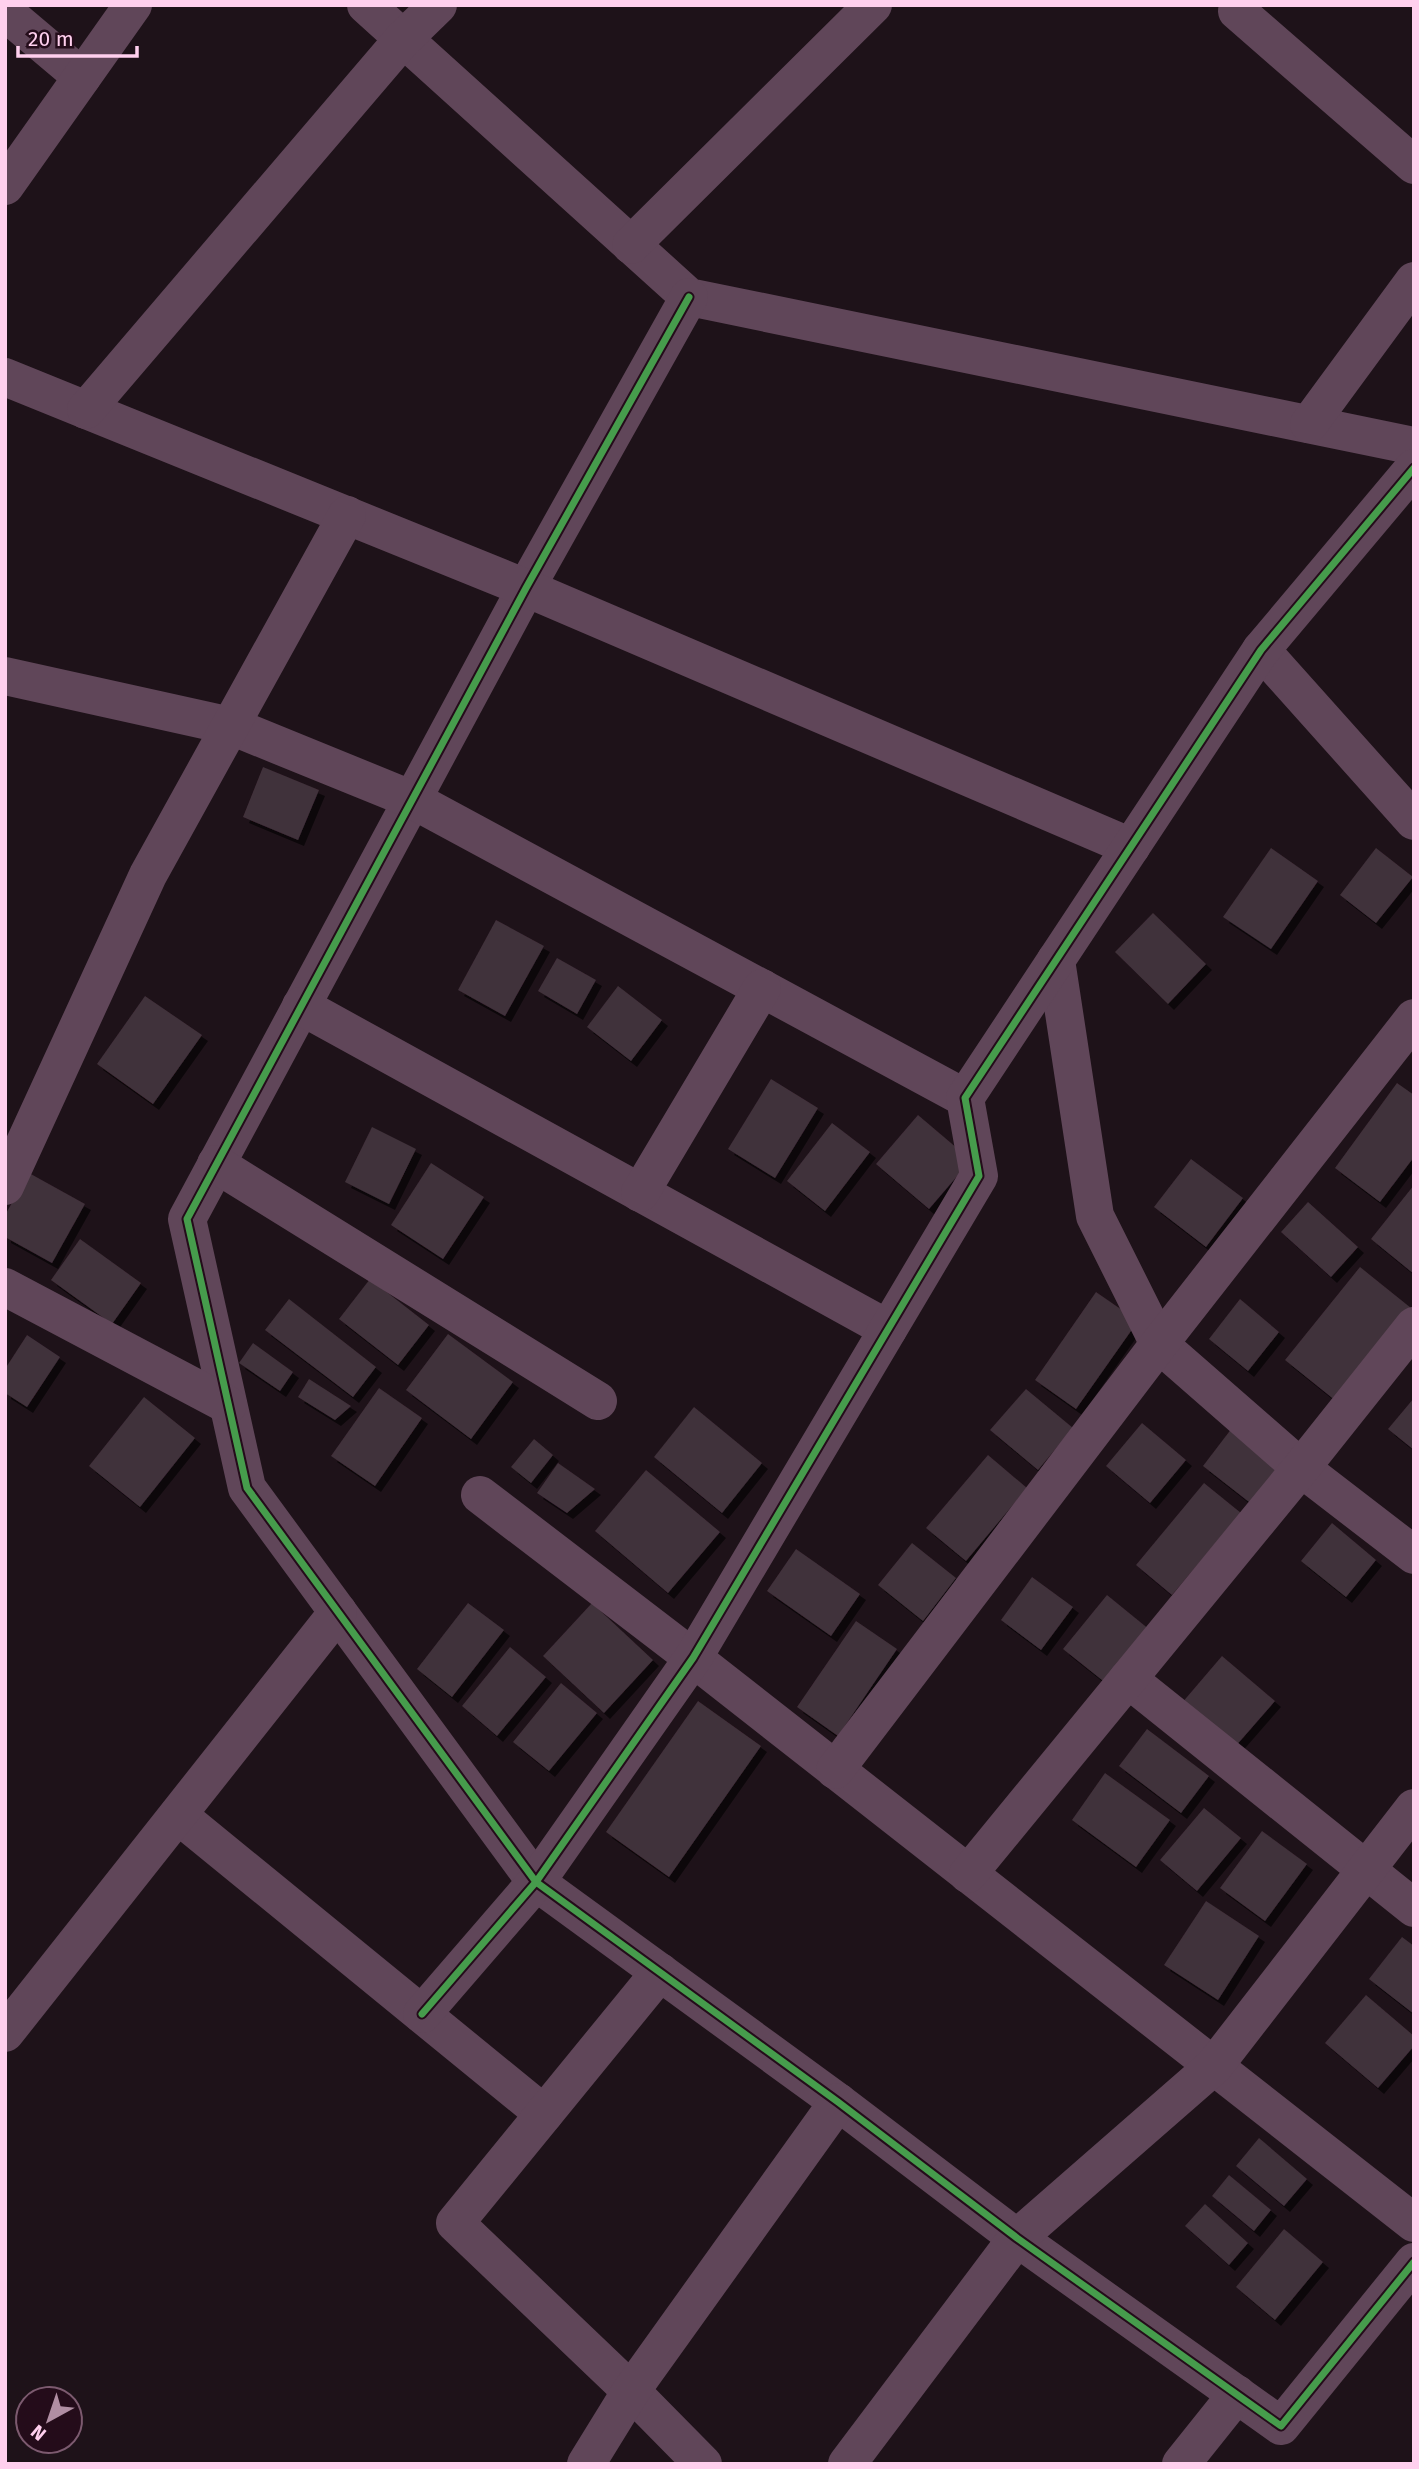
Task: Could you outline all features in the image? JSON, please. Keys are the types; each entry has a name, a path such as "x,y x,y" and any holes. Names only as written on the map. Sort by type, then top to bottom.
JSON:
{"street":[{"path":"5,186 133,5"},
{"path":"366,5 689,297 1414,446"},
{"path":"86,410 403,38 438,5"},
{"path":"631,245 873,5"},
{"path":"1237,11 1414,165"},
{"path":"8,21 82,77"},
{"path":"1309,424 1414,281"},
{"path":"689,297 526,587 187,1219 247,1488 536,1882 838,2102 1017,2238 1281,2426 1414,2262"},
{"path":"5,377 526,587 1130,847"},
{"path":"422,2014 536,1882 693,1658 979,1175 965,1098 1261,650 1414,468"},
{"path":"5,1186 148,875 347,514"},
{"path":"1261,650 1414,821"},
{"path":"5,676 231,726 413,800 965,1098"},
{"path":"1056,960 1095,1216 1159,1344 1301,1468 1414,1555"},
{"path":"640,1193 762,988"},
{"path":"301,1006 888,1329"},
{"path":"835,1770 1159,1344 1414,1018"},
{"path":"216,1164 598,1401"},
{"path":"5,1287 229,1405"},
{"path":"968,1874 1414,1326"},
{"path":"480,1495 693,1658 1414,2222"},
{"path":"5,2033 338,1612"},
{"path":"1128,1679 1414,1908"},
{"path":"847,2464 1017,2238 1213,2066 1414,1808"},
{"path":"178,1815 544,2114"},
{"path":"660,1972 455,2223 631,2391 703,2464"},
{"path":"586,2464 631,2391 838,2102"},
{"path":"1181,2464 1237,2393"}],"building":[{"path":"263,767 319,790 298,840 243,817"},
{"path":"1271,848 1318,881 1271,949 1223,917"},
{"path":"1376,848 1413,877 1376,923 1340,895"},
{"path":"1153,913 1206,964 1168,1004 1115,952"},
{"path":"496,920 544,946 505,1016 458,990"},
{"path":"557,958 596,980 577,1014 538,991"},
{"path":"618,986 662,1020 631,1061 587,1027"},
{"path":"145,996 202,1035 153,1104 97,1064"},
{"path":"771,1079 818,1108 775,1178 728,1149"},
{"path":"1397,1083 1414,1095 1414,1157 1380,1202 1335,1168"},
{"path":"918,1115 971,1160 929,1209 876,1164"},
{"path":"832,1123 870,1152 825,1211 787,1181"},
{"path":"372,1127 416,1149 389,1204 345,1182"},
{"path":"1191,1159 1243,1198 1206,1247 1154,1207"},
{"path":"431,1163 484,1197 443,1259 391,1225"},
{"path":"29,1173 85,1204 52,1263 5,1237 5,1215"},
{"path":"1414,1185 1414,1274 1371,1239"},
{"path":"1308,1202 1358,1247 1331,1277 1281,1232"},
{"path":"80,1239 141,1283 112,1324 51,1280"},
{"path":"1360,1267 1411,1308 1336,1401 1285,1360"},
{"path":"370,1279 429,1325 398,1365 339,1319"},
{"path":"1096,1292 1138,1321 1076,1409 1035,1380"},
{"path":"289,1299 376,1367 353,1397 265,1330"},
{"path":"1240,1299 1279,1332 1248,1371 1209,1339"},
{"path":"448,1334 513,1382 471,1439 406,1390"},
{"path":"27,1335 60,1357 27,1407 5,1393 5,1369"},
{"path":"253,1343 293,1372 280,1391 239,1363"},
{"path":"309,1379 351,1406 335,1420 298,1397"},
{"path":"379,1388 422,1418 375,1486 331,1456"},
{"path":"1026,1389 1073,1428 1038,1470 990,1430"},
{"path":"144,1397 195,1438 140,1507 89,1466"},
{"path":"1414,1398 1414,1450 1388,1429"},
{"path":"694,1407 762,1463 722,1513 654,1457"},
{"path":"1142,1423 1186,1460 1150,1503 1106,1466"},
{"path":"1232,1428 1287,1470 1258,1509 1203,1466"},
{"path":"534,1439 553,1455 531,1483 511,1467"},
{"path":"988,1455 1027,1488 966,1561 926,1528"},
{"path":"558,1463 595,1489 567,1513 537,1493"},
{"path":"646,1470 720,1532 668,1593 595,1531"},
{"path":"1204,1483 1241,1513 1172,1595 1136,1565"},
{"path":"1332,1523 1376,1560 1346,1597 1301,1561"},
{"path":"912,1543 956,1578 923,1621 878,1585"},
{"path":"796,1549 860,1594 831,1636 767,1591"},
{"path":"1032,1577 1073,1607 1041,1650 1001,1620"},
{"path":"1107,1595 1150,1630 1107,1684 1063,1649"},
{"path":"468,1603 504,1630 452,1697 417,1669"},
{"path":"592,1603 653,1660 604,1713 543,1656"},
{"path":"856,1621 897,1649 838,1736 797,1707"},
{"path":"510,1647 546,1677 497,1736 462,1706"},
{"path":"1222,1656 1275,1701 1234,1748 1181,1704"},
{"path":"561,1683 597,1713 549,1771 513,1742"},
{"path":"698,1701 761,1746 669,1877 606,1832"},
{"path":"1147,1729 1209,1776 1181,1813 1119,1766"},
{"path":"1105,1773 1170,1820 1136,1867 1072,1820"},
{"path":"1204,1808 1241,1838 1197,1891 1160,1860"},
{"path":"1262,1831 1307,1864 1265,1921 1220,1888"},
{"path":"1206,1901 1259,1936 1218,2000 1164,1965"},
{"path":"1402,1937 1414,1946 1414,2014 1369,1979"},
{"path":"1366,1995 1414,2036 1414,2046 1378,2088 1325,2043"},
{"path":"1259,2138 1307,2179 1284,2206 1236,2166"},
{"path":"1229,2175 1271,2210 1254,2231 1212,2196"},
{"path":"1205,2204 1248,2243 1229,2265 1185,2226"},
{"path":"1284,2229 1323,2262 1275,2320 1236,2287"}],"cycle path":[{"path":"689,297 526,588 187,1219 247,1488 536,1882 838,2102 1017,2238 1281,2426 1414,2262"},
{"path":"422,2014 536,1882 693,1658 979,1176 965,1098 1261,650 1414,468"}]}
